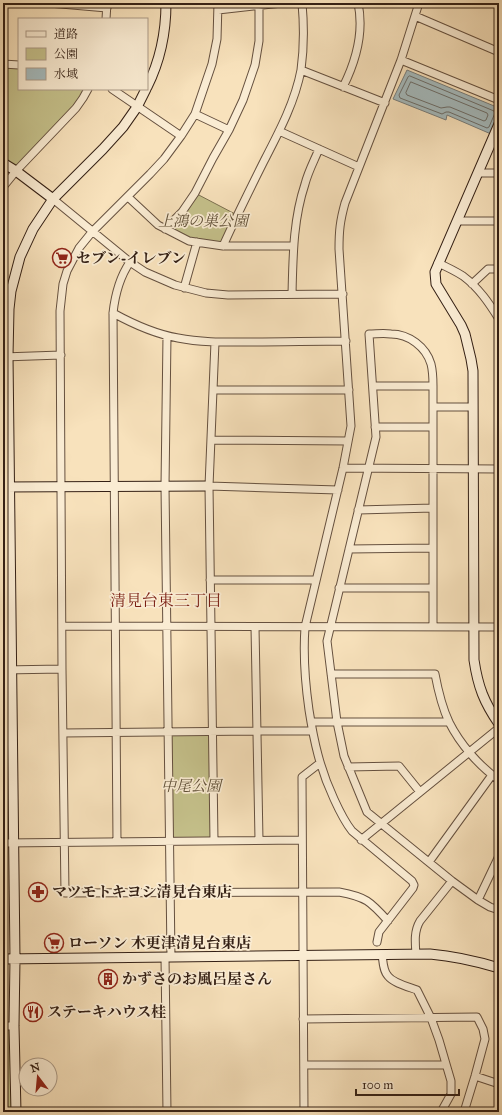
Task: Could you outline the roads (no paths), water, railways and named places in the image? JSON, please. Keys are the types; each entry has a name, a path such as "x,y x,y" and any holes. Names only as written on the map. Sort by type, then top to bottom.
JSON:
{"street":[{"path":"49,3 107,5 106,18"},
{"path":"148,85 151,80 162,45 166,3"},
{"path":"282,3 259,6 218,7 217,39 212,64 195,114 181,136 155,169 92,232 79,248 67,271 63,284 60,311 60,355 65,893 339,892 358,896 373,904 388,921"},
{"path":"223,246 236,215 290,107 301,70 304,35 302,3"},
{"path":"343,87 351,71 356,54 360,21 358,3"},
{"path":"377,942 379,932 414,885 412,881 361,840 345,823 326,782 312,731 304,664 305,627 338,490 351,426 339,231 340,218 401,60 419,3"},
{"path":"165,229 187,206 195,193 229,130 243,100 255,65 259,41 259,6"},
{"path":"415,16 499,52"},
{"path":"401,60 499,100"},
{"path":"3,64 18,65"},
{"path":"301,70 385,103"},
{"path":"3,187 16,171 76,108 87,90"},
{"path":"113,90 181,136"},
{"path":"16,1112 14,1026 14,843 7,670 6,356 11,291 20,257 33,229 53,200 123,127 137,107 145,90"},
{"path":"195,114 229,130"},
{"path":"499,124 435,272 436,284 465,334 473,372 474,660 476,677 481,693 499,724"},
{"path":"279,131 359,168"},
{"path":"292,294 296,222 305,183 319,149"},
{"path":"3,163 16,171 130,262 160,280 206,293 228,295 343,294"},
{"path":"478,173 499,173"},
{"path":"128,197 158,224 189,241 223,246 294,246"},
{"path":"457,221 499,221"},
{"path":"184,288 197,242"},
{"path":"116,842 112,313 119,283 130,262"},
{"path":"438,263 463,277 472,284 484,296 499,319"},
{"path":"472,284 488,269 499,269"},
{"path":"112,313 167,336 178,338 215,342 346,341"},
{"path":"433,627 433,386 431,363 423,350 412,339 392,334 369,334 376,437 327,641 337,722 344,756 367,812 452,881 478,900 499,910"},
{"path":"167,336 165,486 170,893 167,1112"},
{"path":"214,841 209,486 215,342"},
{"path":"6,356 60,355"},
{"path":"373,386 433,386"},
{"path":"213,390 349,390"},
{"path":"433,407 473,407"},
{"path":"375,427 433,427"},
{"path":"211,440 348,441"},
{"path":"343,468 499,469"},
{"path":"6,487 209,486 338,490"},
{"path":"358,510 433,508"},
{"path":"349,549 433,548"},
{"path":"210,580 316,580"},
{"path":"339,588 433,588"},
{"path":"62,626 499,627"},
{"path":"255,627 259,840"},
{"path":"7,670 62,669"},
{"path":"331,674 435,674 440,697 449,722 469,752 499,780"},
{"path":"311,722 449,722"},
{"path":"361,840 499,728"},
{"path":"63,733 312,731"},
{"path":"304,1112 302,777 320,763"},
{"path":"348,767 399,766 420,792"},
{"path":"429,862 492,775"},
{"path":"3,843 302,840"},
{"path":"478,900 499,856"},
{"path":"416,954 415,932 417,926 452,881"},
{"path":"382,954 384,969 387,976 392,980 417,990 431,1018 451,1082 451,1094 441,1112"},
{"path":"3,959 416,954 451,956 476,961 499,968"},
{"path":"303,1019 477,1017 483,1029 485,1039 464,1112"},
{"path":"3,1026 14,1026"},
{"path":"304,1065 446,1065"},
{"path":"475,1076 499,1084"}],"water":[{"path":"407,70 499,108 491,134 447,115 446,120 393,99"}],"place":[{"name":"セブン-イレブン","path":"62,258"},
{"name":"マツモトキヨシ清見台東店","path":"38,892"},
{"name":"ローソン 木更津清見台東店","path":"54,943"},
{"name":"かずさのお風呂屋さん","path":"108,979"},
{"name":"ステーキハウス桂","path":"33,1012"}],"district":[{"name":"清見台東三丁目","path":"166,600"}],"park label":[{"name":"上鴻の巣公園","path":"203,221"},
{"name":"中尾公園","path":"191,786"}]}
